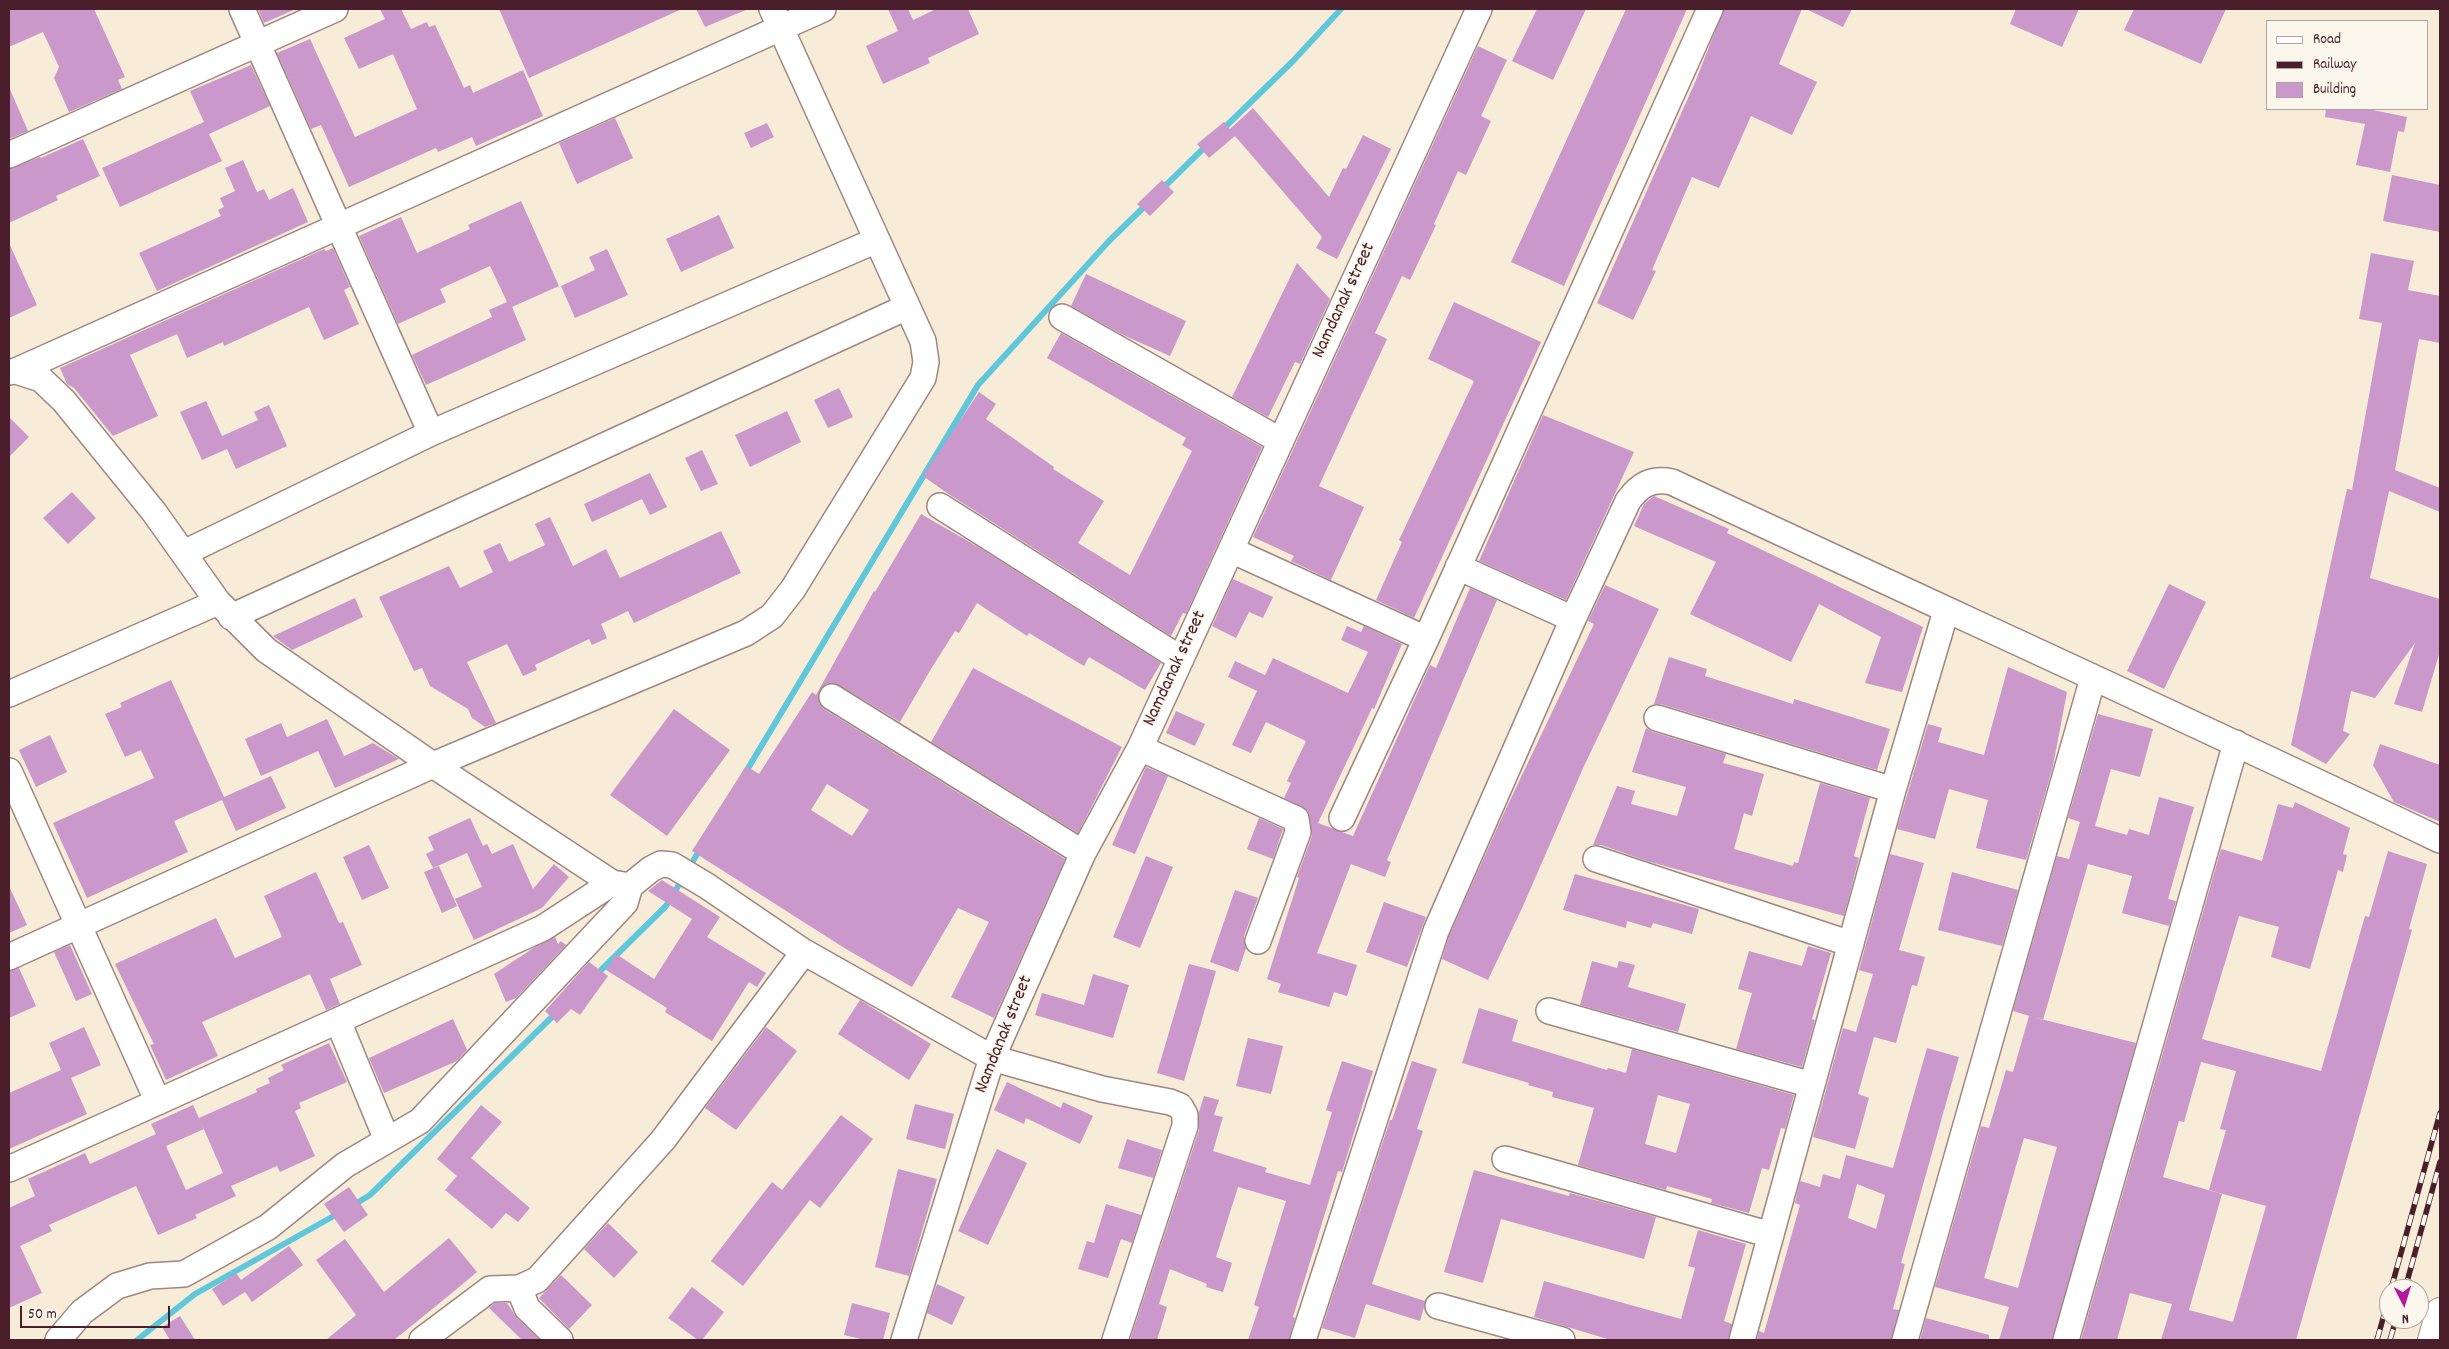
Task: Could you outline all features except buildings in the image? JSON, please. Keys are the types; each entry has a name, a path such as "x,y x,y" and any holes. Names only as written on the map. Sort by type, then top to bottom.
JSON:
{"main road":[{"path":"2432,1340 2440,1312"}],"street":[{"path":"242,9 431,433"},
{"path":"9,155 335,9"},
{"path":"13,372 339,226 776,18 823,9"},
{"name":"Namdanak street","path":"904,1340 992,1058 1083,853 1140,748 1479,9"},
{"path":"1342,818 1426,639 1710,9"},
{"path":"9,957 433,765 746,633 772,616 793,589 923,378 926,362 922,341 776,18"},
{"path":"184,553 431,433 876,240"},
{"path":"9,694 225,609 907,307"},
{"path":"1062,317 1281,441"},
{"path":"13,372 41,379 64,401 154,512 225,609 266,650 433,765 621,885 625,902 420,1121 345,1165 268,1226 184,1274 150,1276 117,1286 82,1312 58,1340"},
{"path":"1303,1340 1436,931 1573,619 1628,501 1636,490 1646,483 1658,480 1672,482 1946,611 2236,743 2440,840"},
{"path":"940,506 1181,659"},
{"path":"1231,550 1426,639"},
{"path":"1458,567 1573,619"},
{"path":"1742,1340 1893,790 1946,611"},
{"path":"1905,1340 2094,678"},
{"path":"832,697 1083,853"},
{"path":"1657,718 1893,790"},
{"path":"2066,1340 2236,743"},
{"path":"1140,748 1296,819 1298,832 1258,941"},
{"path":"9,771 158,1102"},
{"path":"1596,859 1850,944"},
{"path":"9,1169 543,928 661,864 672,865 707,886 804,952 992,1058 1102,1089 1170,1102 1180,1106 1185,1115 1185,1126 1115,1340"},
{"path":"422,1340 490,1289 519,1288 536,1280 663,1140 804,952"},
{"path":"1549,1011 1812,1085"},
{"path":"338,1020 387,1140"},
{"path":"1504,1160 1771,1236"},
{"path":"519,1288 527,1308 560,1340"},
{"path":"1438,1306 1562,1340"}],"waterway":[{"path":"1222,130 1293,61 1341,9"},
{"path":"1161,190 1208,144"},
{"path":"744,775 978,385 1109,241 1147,204"},
{"path":"688,869 701,848"},
{"path":"595,976 666,906 683,878"},
{"path":"352,1206 370,1195 557,1012"},
{"path":"137,1340 195,1294 339,1213"}],"railway":[{"path":"2394,1279 2440,1113"},
{"path":"2408,1279 2440,1162"},
{"path":"2377,1340 2380,1329"},
{"path":"2390,1340 2393,1329"}]}
